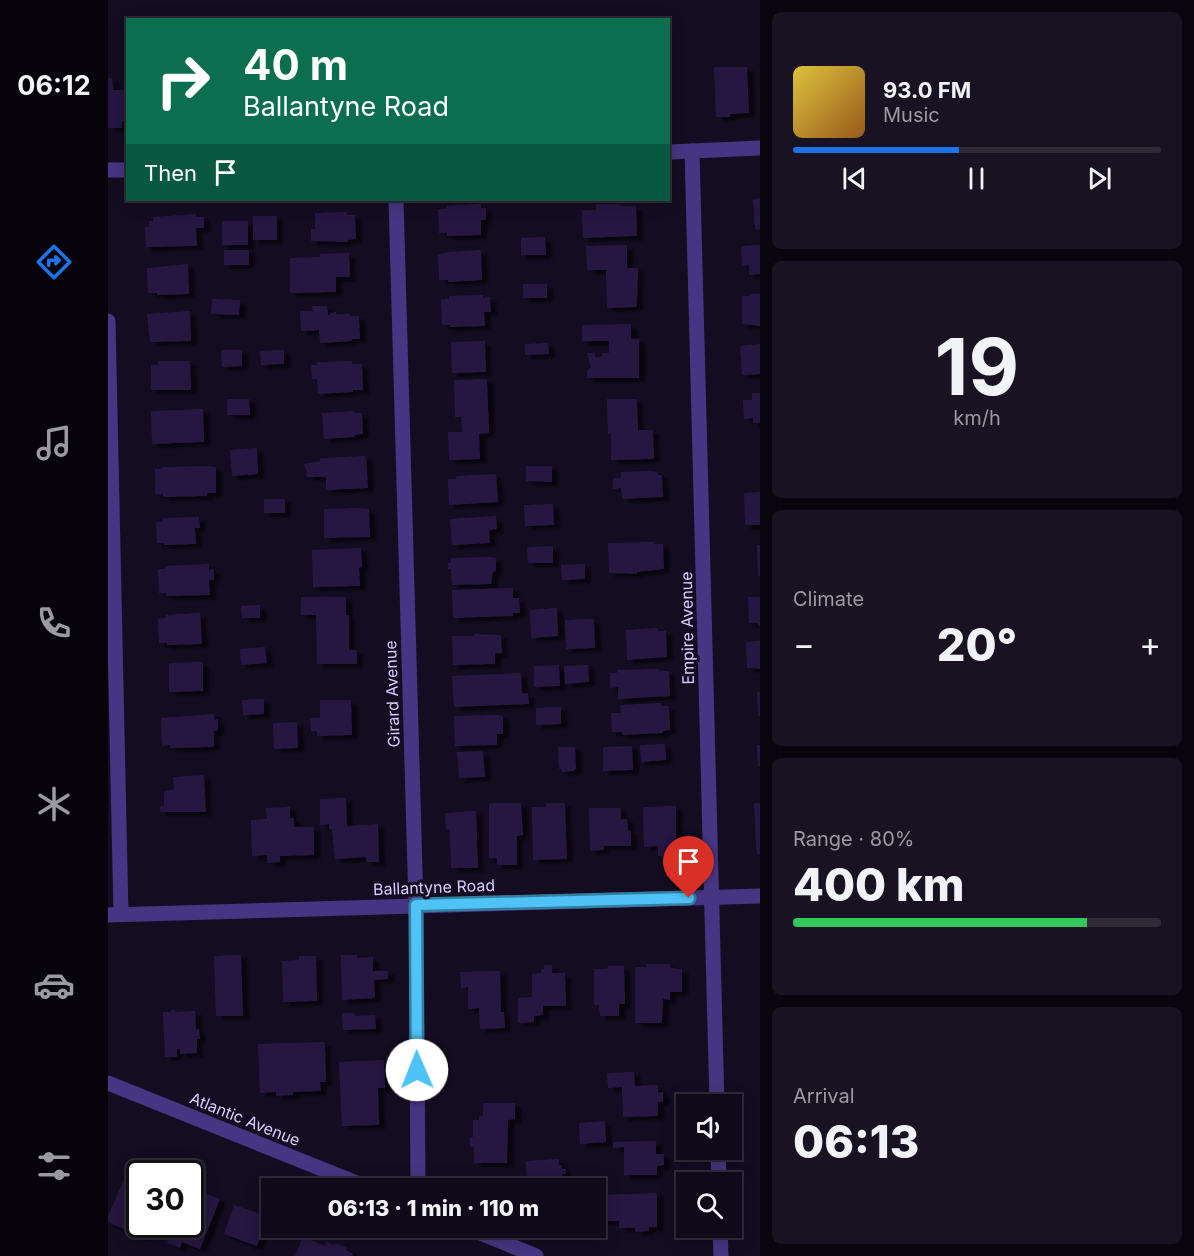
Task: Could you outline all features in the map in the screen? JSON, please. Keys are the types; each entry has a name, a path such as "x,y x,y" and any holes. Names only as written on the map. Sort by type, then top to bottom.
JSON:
{"street":[{"path":"670,152 760,148"},
{"name":"Empire Avenue","path":"692,151 717,1094"},
{"path":"108,170 126,170"},
{"name":"Girard Avenue","path":"396,201 416,905 418,1178"},
{"path":"108,321 115,914"},
{"name":"Ballantyne Road","path":"115,914 760,896"},
{"name":"Atlantic Avenue","path":"108,1083 344,1178"},
{"path":"493,1238 536,1256"},
{"path":"720,1238 721,1256"}],"building":[{"path":"714,67 747,67 749,113 716,117"},
{"path":"108,78 112,78 113,90 124,90 122,128 108,128"},
{"path":"760,198 760,229 758,230 755,229 753,199"},
{"path":"481,204 481,208 486,208 486,220 481,220 481,235 447,236 447,233 439,233 438,209 447,209 447,206"},
{"path":"596,204 636,206 637,236 583,238 582,210 596,210"},
{"path":"347,212 347,215 355,215 356,239 347,240 348,242 311,241 311,229 315,229 315,213"},
{"path":"196,214 196,217 204,217 204,228 196,228 197,246 146,247 145,227 149,227 149,221 153,221 153,217"},
{"path":"253,216 277,216 277,240 253,240"},
{"path":"222,221 248,221 248,245 222,245"},
{"path":"545,237 546,255 521,255 521,238"},
{"path":"627,245 627,268 638,268 637,307 607,308 606,270 587,270 586,246"},
{"path":"760,245 760,274 749,275 749,265 742,266 741,246"},
{"path":"224,250 249,250 249,265 224,265"},
{"path":"481,250 482,280 448,282 448,280 439,280 438,254"},
{"path":"349,253 350,277 336,277 336,292 290,293 290,258"},
{"path":"188,264 189,294 148,293 147,268"},
{"path":"523,284 547,284 547,298 523,298"},
{"path":"750,294 760,294 760,326 742,324 742,296 750,296"},
{"path":"483,295 483,298 490,297 491,312 484,312 485,326 450,327 450,325 442,325 441,299 449,299 449,296"},
{"path":"212,299 240,300 239,315 211,314"},
{"path":"312,306 327,306 328,315 336,312 336,314 359,316 360,339 320,343 319,330 301,331 300,311 313,311"},
{"path":"190,311 191,341 150,342 147,314"},
{"path":"631,324 631,339 639,339 639,378 587,378 587,371 591,367 587,353 595,353 595,357 602,357 602,353 609,353 609,341 582,341 582,325"},
{"path":"485,341 486,372 452,373 451,342"},
{"path":"548,343 549,354 525,355 525,344"},
{"path":"760,344 760,374 742,375 740,346"},
{"path":"221,350 242,350 242,366 222,367"},
{"path":"284,350 284,364 261,365 260,351"},
{"path":"158,361 190,361 191,390 151,390 151,365 158,365"},
{"path":"352,361 352,364 362,364 363,390 318,394 317,379 312,379 311,365 317,365 317,362"},
{"path":"487,379 489,433 479,434 480,459 449,460 448,432 462,432 461,417 455,417 454,380"},
{"path":"752,393 760,393 760,423 753,423 753,418 744,419 743,400 752,400"},
{"path":"227,399 249,399 250,415 227,415"},
{"path":"607,399 637,399 638,430 653,430 654,459 611,460"},
{"path":"203,409 204,442 152,444 151,411"},
{"path":"354,411 354,413 362,413 363,434 355,435 355,437 324,439 322,413"},
{"path":"257,448 258,474 232,476 230,450"},
{"path":"366,456 368,488 326,490 326,477 306,477 307,472 304,465 320,462 320,458"},
{"path":"526,466 552,466 552,482 526,481"},
{"path":"216,467 216,493 207,493 207,496 163,497 163,494 155,494 155,469"},
{"path":"652,471 662,475 663,497 622,499 621,488 613,489 613,478 621,478 621,472"},
{"path":"496,474 498,502 449,505 448,479 456,479 456,476"},
{"path":"760,492 760,525 745,525 744,493"},
{"path":"264,499 285,499 285,513 264,513"},
{"path":"553,504 554,525 525,526 524,505"},
{"path":"324,509 369,509 370,537 324,538"},
{"path":"496,516 497,529 489,530 490,543 452,545 450,519"},
{"path":"199,517 200,528 195,528 196,544 164,545 164,543 157,543 156,522 163,522 163,518"},
{"path":"654,542 654,544 663,544 664,569 637,572 637,574 609,573 608,543"},
{"path":"757,545 760,545 760,576 758,576"},
{"path":"553,546 553,563 528,563 527,547"},
{"path":"361,548 360,586 313,587 312,550"},
{"path":"451,558 496,558 496,571 493,572 491,584 452,585 451,569 448,569"},
{"path":"209,564 209,570 214,569 214,580 209,580 210,595 166,596 166,593 159,593 158,569 165,569 165,566"},
{"path":"585,564 585,579 562,580 561,565"},
{"path":"513,588 513,598 519,598 520,613 513,613 513,616 453,618 452,590"},
{"path":"301,597 346,597 346,615 349,615 349,650 357,650 357,664 317,664 316,615 301,615"},
{"path":"748,597 760,597 760,626 758,623 749,623"},
{"path":"260,605 260,618 242,618 241,606"},
{"path":"557,608 558,636 531,638 530,610"},
{"path":"200,613 202,644 167,645 167,643 159,643 158,619 166,618 166,615"},
{"path":"594,619 595,648 566,649 565,620"},
{"path":"657,628 658,631 666,631 667,657 627,660 626,630"},
{"path":"474,634 501,635 502,653 495,653 495,664 453,665 452,636 474,636"},
{"path":"760,641 760,669 747,668 746,642"},
{"path":"265,647 267,663 241,665 240,649"},
{"path":"203,662 203,691 169,692 169,663"},
{"path":"559,665 560,686 534,687 534,666"},
{"path":"588,665 589,682 565,684 564,666"},
{"path":"659,669 659,671 669,671 670,696 618,699 618,687 610,688 610,673 617,673 617,670"},
{"path":"521,673 522,693 528,693 529,704 454,707 452,676"},
{"path":"757,692 760,692 760,716 758,716"},
{"path":"264,699 264,714 243,715 242,700"},
{"path":"320,700 351,700 352,735 317,736 317,731 311,731 310,718 320,718"},
{"path":"661,703 661,706 669,706 670,730 663,731 663,733 622,735 622,732 612,732 611,713 621,713 620,705"},
{"path":"561,707 561,724 536,725 536,708"},
{"path":"214,714 214,720 218,719 218,730 214,731 214,747 170,748 170,745 162,746 161,718"},
{"path":"454,716 503,716 503,734 497,734 497,745 455,746"},
{"path":"297,722 298,748 274,749 273,723"},
{"path":"665,744 666,760 641,762 640,745"},
{"path":"757,745 760,745 760,766 758,766"},
{"path":"632,746 633,770 603,771 603,747"},
{"path":"558,747 575,747 576,769 574,771 562,772 559,769"},
{"path":"483,751 485,777 459,778 457,752"},
{"path":"204,775 206,812 160,812 160,806 164,806 164,792 174,789 173,777"},
{"path":"346,798 347,826 378,824 379,862 366,862 366,857 335,859 332,829 329,829 329,824 320,825 320,799"},
{"path":"489,803 521,803 523,835 517,836 517,865 497,865 497,858 489,858"},
{"path":"546,803 565,803 567,859 533,860 532,807 546,807"},
{"path":"754,803 760,803 760,854 757,854"},
{"path":"676,806 676,855 658,856 658,846 644,847 643,807"},
{"path":"290,807 290,818 294,818 294,827 314,827 314,855 280,856 280,862 267,863 267,855 252,856 251,820 267,819 266,808"},
{"path":"589,808 621,808 621,819 627,819 628,830 631,831 631,846 604,846 603,850 590,851"},
{"path":"476,811 478,868 451,868 450,829 446,829 445,813"},
{"path":"241,955 243,1016 216,1016 214,956"},
{"path":"341,955 357,955 357,958 373,957 373,971 388,971 388,979 374,980 375,998 342,1000"},
{"path":"299,956 316,956 317,1001 283,1002 282,961 299,960"},
{"path":"647,964 670,964 670,968 682,969 682,992 670,992 670,1000 663,999 662,1023 635,1023 635,967 647,967"},
{"path":"544,965 552,965 552,973 565,973 566,1006 543,1006 543,1015 534,1016 534,1022 518,1023 518,998 532,997 532,974 541,973"},
{"path":"608,966 624,966 625,1004 619,1004 619,1016 600,1016 599,1005 594,1005 594,969 607,969"},
{"path":"500,971 501,1012 504,1012 505,1028 480,1029 479,1008 468,1009 468,987 461,988 460,972"},
{"path":"171,1010 175,1012 195,1011 196,1029 199,1029 200,1039 197,1039 197,1053 180,1054 180,1049 177,1049 177,1057 165,1057 163,1012 171,1012"},
{"path":"342,1013 354,1013 355,1016 375,1015 376,1029 343,1030"},
{"path":"325,1042 326,1082 320,1082 321,1091 293,1092 293,1095 276,1096 276,1092 260,1093 258,1044"},
{"path":"384,1060 385,1088 378,1088 379,1125 342,1126 339,1062"},
{"path":"634,1072 635,1086 658,1085 658,1093 663,1092 663,1102 658,1102 658,1116 623,1117 622,1087 608,1088 607,1073"},
{"path":"483,1103 515,1103 515,1119 508,1120 507,1163 474,1163 474,1147 470,1147 470,1137 473,1137 473,1120 479,1120 479,1116 483,1116"},
{"path":"605,1121 606,1142 580,1144 579,1123"},
{"path":"656,1141 656,1154 664,1154 664,1165 657,1166 657,1175 624,1175 624,1147 613,1148 613,1142"},
{"path":"559,1159 559,1165 562,1165 562,1169 566,1169 566,1174 562,1174 562,1178 527,1178 526,1161"},
{"path":"126,1175 126,1230 108,1222 108,1216"},
{"path":"204,1193 220,1199 200,1249 182,1242 180,1248 167,1243 169,1238 204,1238"},
{"path":"657,1193 657,1227 649,1227 649,1231 635,1232 635,1228 619,1228 619,1221 606,1221 606,1195"},
{"path":"234,1205 261,1214 261,1234 257,1246 224,1234"},
{"path":"303,1238 325,1246 326,1242 334,1245 334,1243 347,1248 346,1250 353,1254 352,1256 295,1256"}],"route":[{"path":"417,1070 416,905 689,898"}]}
